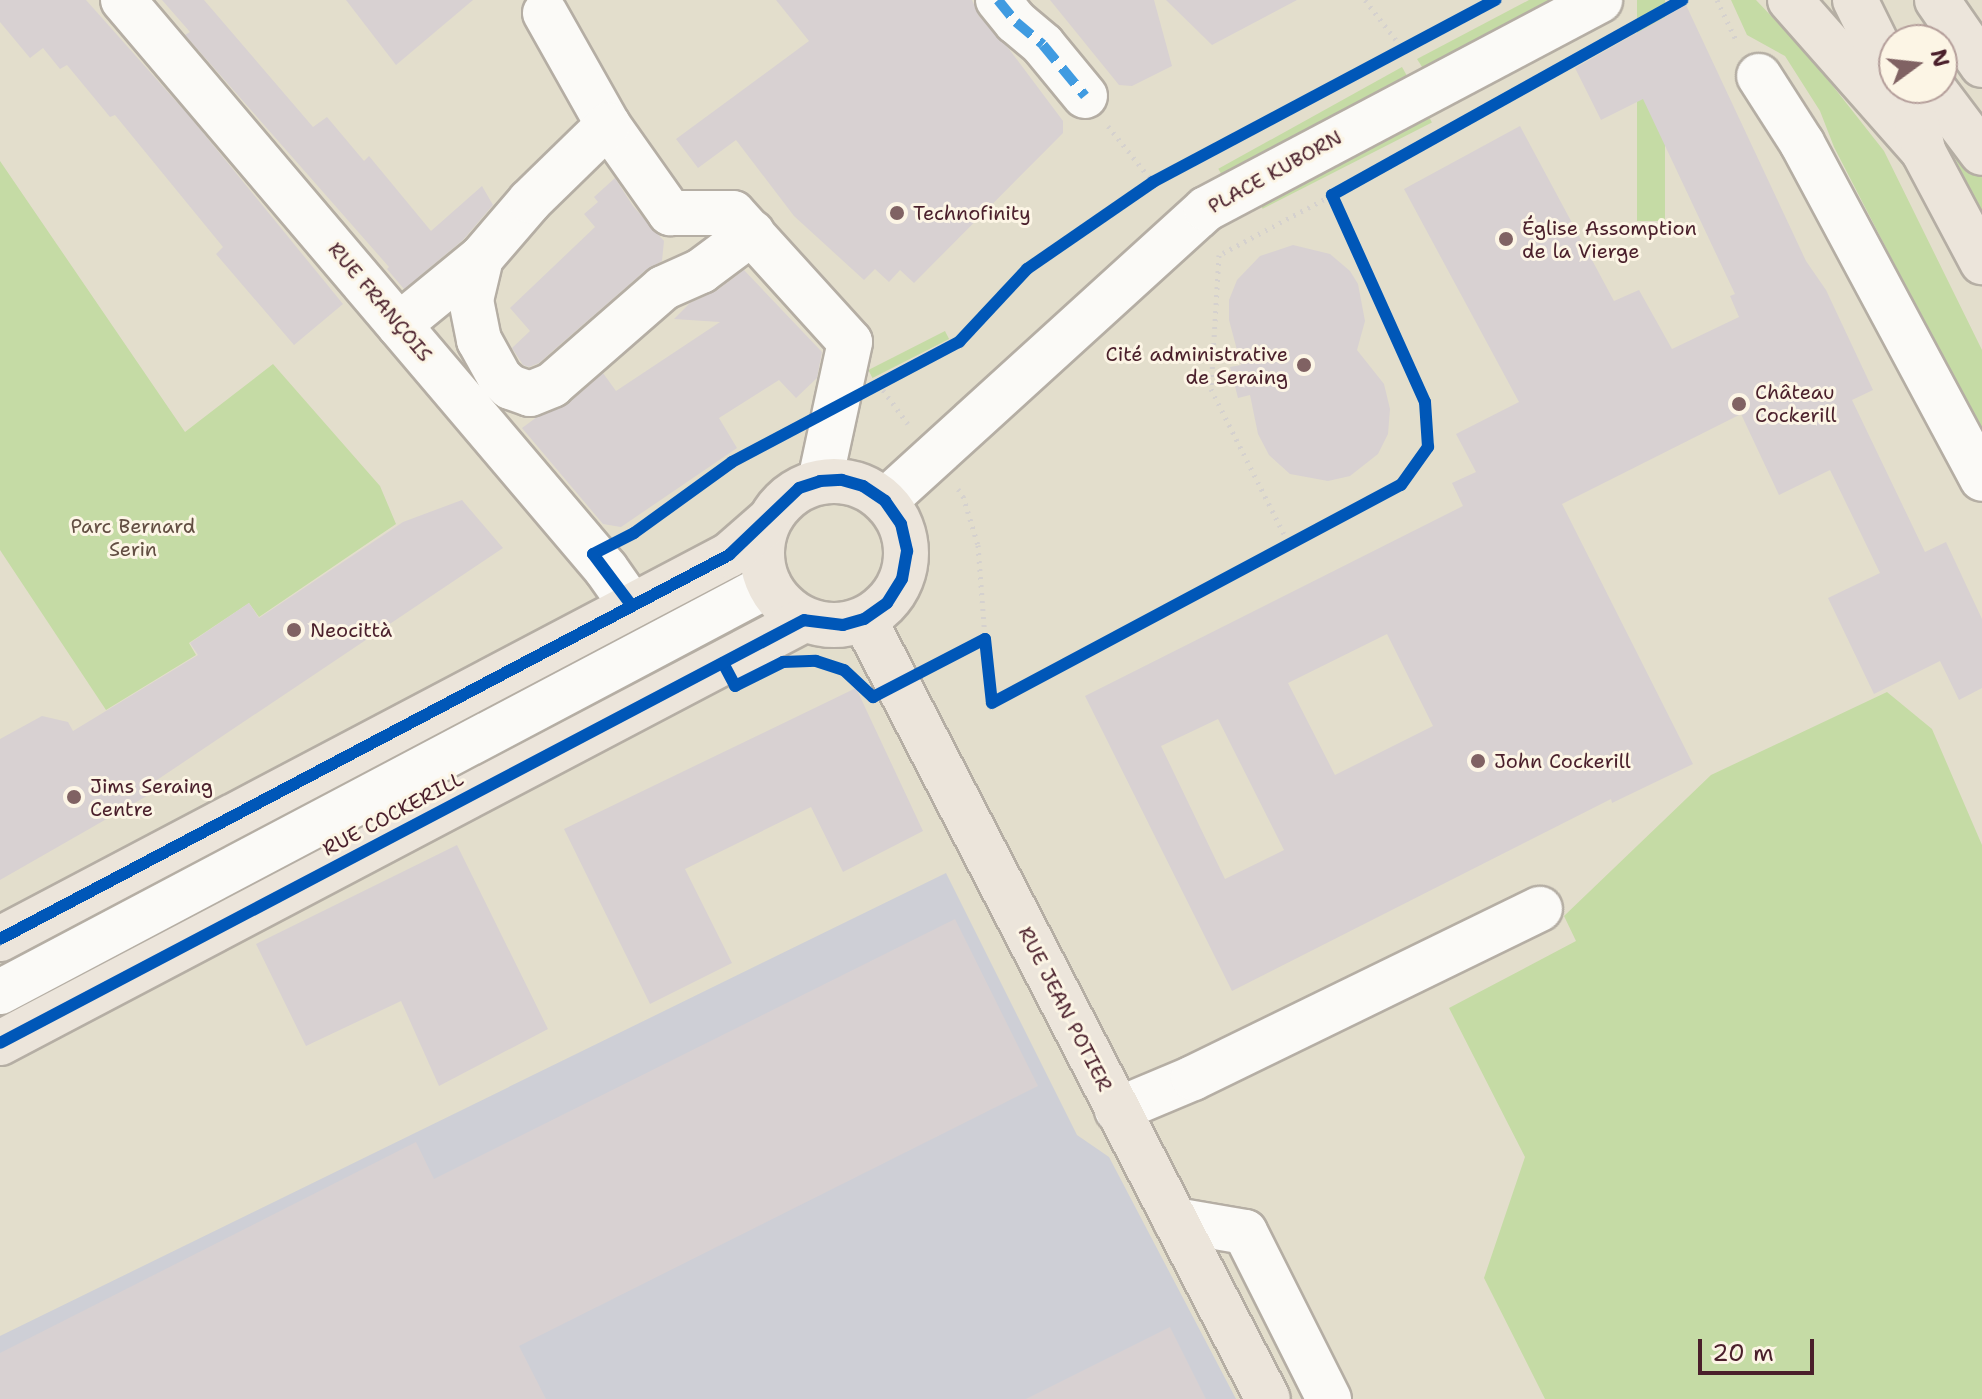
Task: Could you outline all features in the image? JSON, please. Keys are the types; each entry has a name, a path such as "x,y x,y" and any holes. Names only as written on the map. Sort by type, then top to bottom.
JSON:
{"main road":[{"path":"1790,0 1923,151 1982,262"},
{"path":"1855,0 1880,24"},
{"path":"1855,0 1878,47"},
{"path":"1937,0 1982,65"},
{"path":"1908,104 1914,114 1923,151"},
{"path":"1945,104 1982,153"},
{"path":"0,939 729,555 768,521 781,502 799,488 820,481 842,480 863,486 885,501 901,524 907,551 902,579 887,603 864,619 843,625 804,620 781,602 769,585 762,561 762,541 768,521"},
{"name":"RUE JEAN POTIER","path":"864,619 1268,1399"},
{"name":"RUE COCKERILL","path":"0,1043 804,620"}],"street":[{"name":"RUE FRANÇOIS","path":"123,0 606,569 632,606"},
{"path":"998,0 1016,22 1043,45 1085,96"},
{"name":"PLACE KUBORN","path":"885,501 1206,209 1600,0"},
{"path":"545,13 608,125 670,213 733,213 850,342 820,481"},
{"path":"1748,58 1802,143 1982,479"},
{"path":"399,325 481,258 530,201 608,125"},
{"path":"481,258 471,300 479,340 500,378 510,387 530,394 552,385 663,288 701,271 752,233"},
{"name":"RUE COCKERILL","path":"0,992 769,585"},
{"path":"1117,1110 1193,1078 1540,909"},
{"path":"1175,1220 1245,1232 1329,1399"}],"path":[{"path":"1365,0 1403,49 1425,91"},
{"path":"1717,0 1748,58"},
{"path":"1389,56 1416,42"},
{"path":"1085,96 1153,182"},
{"path":"1140,190 1167,174"},
{"path":"1289,544 1211,389 1219,255 1344,188"},
{"path":"1332,195 1338,208"},
{"path":"836,407 892,378"},
{"path":"878,385 963,496 978,545 979,642 986,655"},
{"path":"1276,551 1303,537"}],"shaded area":[{"path":"946,873 1077,1135 1109,1157 1236,1399 0,1399 0,1336"}],"green space":[{"path":"1529,0 1556,0 1424,70 1417,59"},
{"path":"1637,0 1665,0 1665,221 1637,221"},
{"path":"1731,0 1756,0 1810,57 1884,151 1982,350 1982,434 1834,147 1820,111 1785,56 1747,35"},
{"path":"1402,67 1408,78 1225,180 1218,169"},
{"path":"1928,104 1982,169 1982,214"},
{"path":"1426,111 1432,123 1263,209 1257,197"},
{"name":"Parc Bernard Serin","path":"0,161 185,432 273,364 380,486 396,524 259,617 249,603 189,643 196,655 106,710 0,550"},
{"path":"945,331 949,339 872,378 868,370"},
{"path":"678,598 683,608 31,940 26,930"},
{"path":"701,641 706,651 53,984 48,974"},
{"path":"1887,692 1932,729 1982,845 1982,1399 1545,1399 1484,1278 1525,1157 1449,1008 1576,941 1564,916 1711,775"}],"building":[{"path":"0,0 86,0 191,118 343,304 294,345 216,254 223,247 115,115 110,117 67,65 60,69 43,48 30,58 0,22"},
{"path":"162,0 204,0 313,127 327,117 364,161 369,156 431,231 482,186 493,205 463,240 404,289 387,269 389,267 185,35 190,32"},
{"path":"346,0 473,0 396,65"},
{"path":"776,0 972,0 979,16 1009,49 1063,121 1063,133 914,283 900,270 889,282 875,269 864,280 794,216 736,140 698,168 676,139 809,41"},
{"path":"1050,0 1154,0 1172,66 1132,86 1119,85"},
{"path":"1166,0 1297,0 1212,45"},
{"path":"1686,5 1806,261 1826,290 1873,390 1852,400 1925,552 1946,542 1982,619 1982,688 1959,700 1940,661 1874,694 1828,598 1880,573 1830,470 1779,495 1741,414 1562,504 1693,764 1612,803 1611,799 1232,991 1085,696 1463,506 1452,483 1476,472 1456,434 1519,402 1404,189 1520,126 1614,301 1639,290 1672,349 1739,317 1730,296 1735,294 1643,99 1601,120 1575,68","holes":["1387,634 1433,726 1335,775 1288,683","1218,719 1284,850 1225,879 1161,746"]},
{"path":"615,178 633,206 664,241 662,261 647,269 539,363 529,367 523,365 512,348 530,331 510,308 595,227 584,214 598,202 594,197"},
{"name":"Cité administrative de Seraing","path":"1293,245 1330,254 1350,271 1358,284 1365,321 1357,350 1384,384 1390,409 1388,434 1378,454 1350,476 1328,481 1290,474 1269,455 1258,434 1250,395 1238,398 1230,367 1241,365 1229,320 1229,300 1237,280 1260,256"},
{"path":"744,270 822,352 817,378 796,398 779,380 719,418 737,448 621,527 603,524 522,428 537,417 568,404 603,373 616,391 720,322 674,319 690,303 716,291"},
{"name":"Neocittà","path":"462,500 503,548 148,786 152,793 0,880 0,739 42,716 68,722 73,731 198,655 190,643 249,603 259,618 403,522"},
{"path":"856,688 923,831 843,872 811,807 685,869 732,963 650,1004 564,829"},
{"path":"457,845 548,1029 439,1086 401,1001 306,1046 256,944"},
{"path":"955,919 1038,1086 519,1346 546,1399 0,1399 0,1353 416,1142 434,1179"},
{"path":"1170,1327 1206,1399 1026,1399"}],"marked path":[{"path":"998,0 1016,22 1043,45 1085,96"}],"cycle path":[{"path":"632,606 593,554 634,533 732,462 959,342 1027,269 1153,182 1496,0"},
{"path":"723,663 735,686 783,662 816,661 844,670 873,697 985,639 992,703 1401,485 1428,447 1425,402 1332,195 1682,0"},
{"path":"0,939 729,555 799,488 820,481 842,480 863,486 885,501 901,524 907,551 902,579 887,603 864,619 843,625 804,620 0,1043"}],"place":[{"name":"Technofinity","path":"897,213"},
{"name":"Église Assomption de la Vierge","path":"1506,239"},
{"name":"Cité administrative de Seraing","path":"1304,365"},
{"name":"Château Cockerill","path":"1739,404"},
{"name":"Neocittà","path":"294,630"},
{"name":"John Cockerill","path":"1478,761"},
{"name":"Jims Seraing Centre","path":"74,797"}]}
